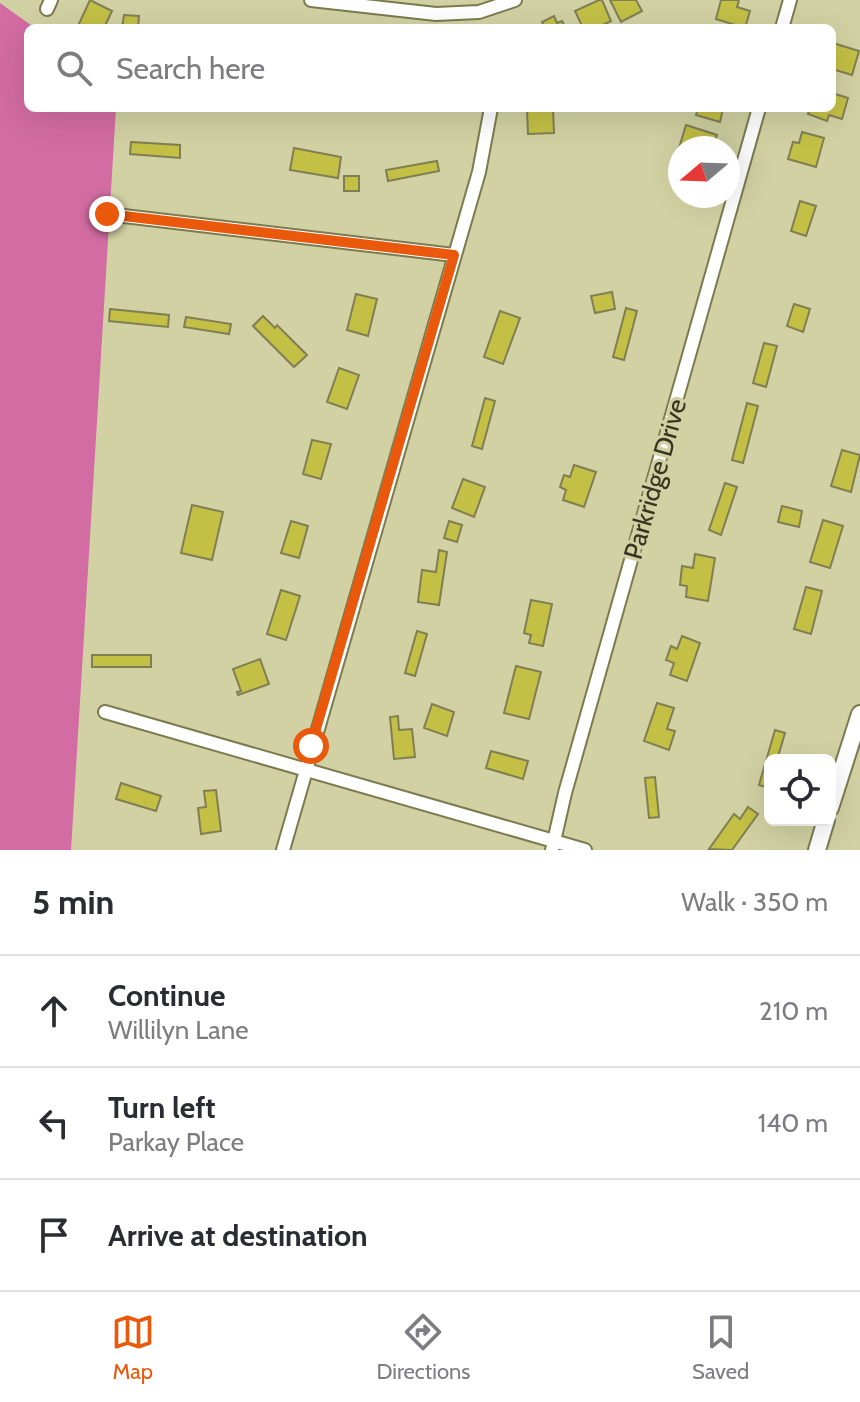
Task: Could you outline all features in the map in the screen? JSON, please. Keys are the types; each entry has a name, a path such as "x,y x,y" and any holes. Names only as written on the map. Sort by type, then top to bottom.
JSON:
{"street":[{"path":"311,0 436,14 479,12 515,0"},
{"path":"783,24 790,0"},
{"path":"479,12 480,24"},
{"path":"283,850 479,172 490,112"},
{"name":"Parkridge Drive","path":"553,846 758,112"},
{"path":"107,214 454,255"},
{"path":"105,712 553,846 585,850"},
{"path":"836,789 860,714"},
{"path":"817,850 824,826"}],"shaded area":[{"path":"0,3 29,24 24,24 24,112 116,112 71,850 0,850"}],"building":[{"path":"90,0 112,11 106,24 79,24"},
{"path":"602,0 611,21 581,24 575,11"},
{"path":"610,0 636,0 642,11 621,22"},
{"path":"721,0 739,0 737,7 750,11 746,24 716,19"},
{"path":"124,15 139,16 138,24 123,24"},
{"path":"554,16 557,23 562,21 564,24 543,24"},
{"path":"836,44 859,51 852,75 836,70"},
{"path":"836,94 848,98 842,119 829,115 827,121 808,114 836,112"},
{"path":"527,112 553,112 554,133 528,134"},
{"path":"697,112 722,112 720,122 696,115"},
{"path":"686,125 717,135 717,136 683,136"},
{"path":"802,132 824,138 816,167 788,159 793,142 799,143"},
{"path":"131,142 180,145 180,158 130,154"},
{"path":"294,148 341,157 338,178 290,170"},
{"path":"437,161 439,171 388,181 386,170"},
{"path":"344,176 359,176 359,191 344,191"},
{"path":"800,201 816,206 806,236 791,231"},
{"path":"612,292 615,309 595,313 591,296"},
{"path":"356,294 377,299 368,336 347,330"},
{"path":"794,304 810,309 803,332 787,326"},
{"path":"626,308 637,311 624,360 613,357"},
{"path":"110,309 169,315 168,327 109,321"},
{"path":"500,311 520,318 503,364 484,357"},
{"path":"263,316 275,328 277,325 307,355 294,367 253,326"},
{"path":"186,317 231,324 229,334 184,327"},
{"path":"764,343 777,346 766,387 753,383"},
{"path":"339,368 359,375 347,409 327,402"},
{"path":"485,398 495,401 482,449 472,446"},
{"path":"747,403 758,406 743,463 732,460"},
{"path":"312,440 331,444 321,479 303,474"},
{"path":"842,450 860,455 851,492 831,486"},
{"path":"574,465 596,472 584,507 563,500 566,490 560,487 564,475 570,477"},
{"path":"463,479 485,487 474,517 452,508"},
{"path":"725,483 737,487 721,535 709,530"},
{"path":"192,505 223,512 212,560 181,553"},
{"path":"782,506 802,511 799,527 778,522"},
{"path":"823,520 843,526 830,568 810,562"},
{"path":"291,521 308,526 299,558 281,553"},
{"path":"449,521 462,525 457,542 444,538"},
{"path":"439,550 447,552 439,605 418,602 422,570 436,572"},
{"path":"695,554 715,558 708,601 686,597 687,586 680,585 682,566 693,568"},
{"path":"806,587 822,591 811,634 794,629"},
{"path":"281,590 300,596 286,640 267,634"},
{"path":"531,600 552,604 543,646 529,643 531,635 524,633"},
{"path":"417,631 427,634 415,676 405,673"},
{"path":"682,636 700,643 687,681 670,675 674,663 666,660 671,646 677,649"},
{"path":"92,655 151,655 151,667 92,667"},
{"path":"260,659 269,684 238,695 237,692 241,691 233,669"},
{"path":"516,666 541,672 529,719 504,713"},
{"path":"657,703 674,708 667,729 675,731 669,750 644,741"},
{"path":"432,704 454,712 447,736 424,728"},
{"path":"398,716 399,730 412,729 415,757 394,759 390,717"},
{"path":"775,730 785,733 779,754 768,754"},
{"path":"491,751 528,761 523,779 486,768"},
{"path":"764,768 764,786 759,785"},
{"path":"655,777 659,817 649,818 645,778"},
{"path":"121,783 161,796 156,811 116,799"},
{"path":"216,790 221,831 201,834 198,808 206,807 204,791"},
{"path":"748,807 758,814 732,850 709,849 734,814 740,819"}],"route":[{"path":"107,214 454,255 311,746"}]}
